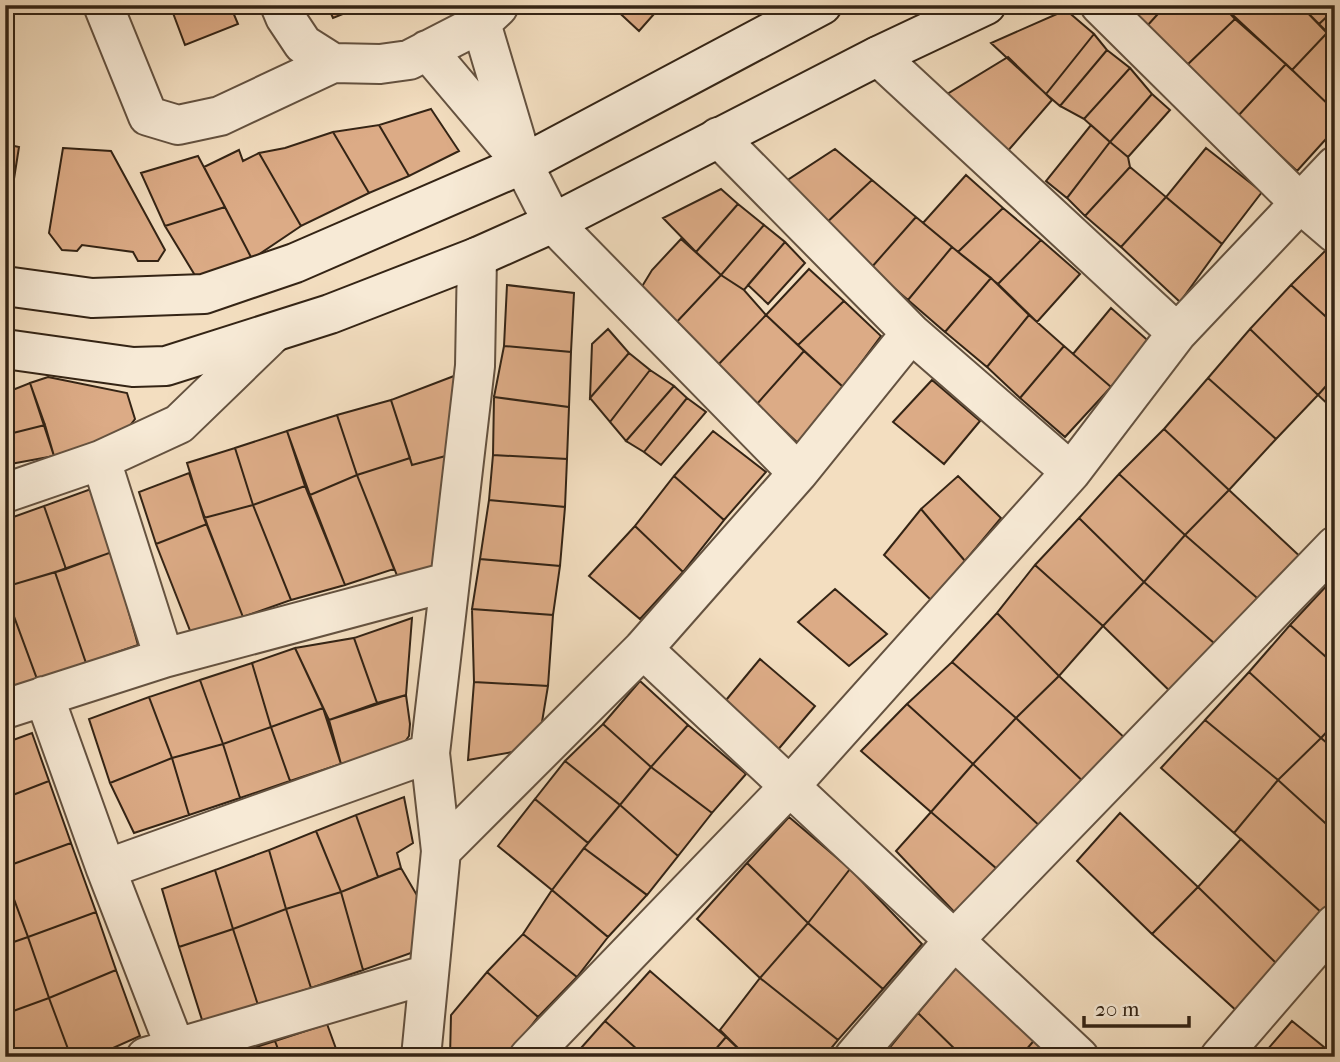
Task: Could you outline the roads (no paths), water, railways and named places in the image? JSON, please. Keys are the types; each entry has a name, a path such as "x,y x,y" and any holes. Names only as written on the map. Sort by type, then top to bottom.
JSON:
{"street":[{"path":"103,5 142,127 178,125 220,116 332,63 380,64 409,60 490,14 523,164"},
{"path":"280,5 303,44 332,63"},
{"path":"5,286 92,298 204,294 295,263 523,164 822,5"},
{"path":"5,349 133,367 166,366 273,333 477,257 553,223 878,56 986,5"},
{"path":"1100,5 1300,203 1335,233"},
{"path":"427,50 523,164 553,223 798,473"},
{"path":"878,56 1177,333"},
{"path":"718,137 911,333 1071,472"},
{"path":"529,1057 789,787 1071,472 1177,333 1335,166"},
{"path":"421,1057 441,851 430,753 475,366 477,257"},
{"path":"5,493 101,460 179,424 273,333"},
{"path":"441,851 643,649 798,473 911,333"},
{"path":"101,460 164,658"},
{"path":"854,1057 955,939 1335,546"},
{"path":"5,709 164,658 449,582"},
{"path":"643,649 1079,1057"},
{"path":"44,696 106,869 161,1052 429,974"},
{"path":"106,869 430,753"},
{"path":"1220,1057 1335,923"}]}
